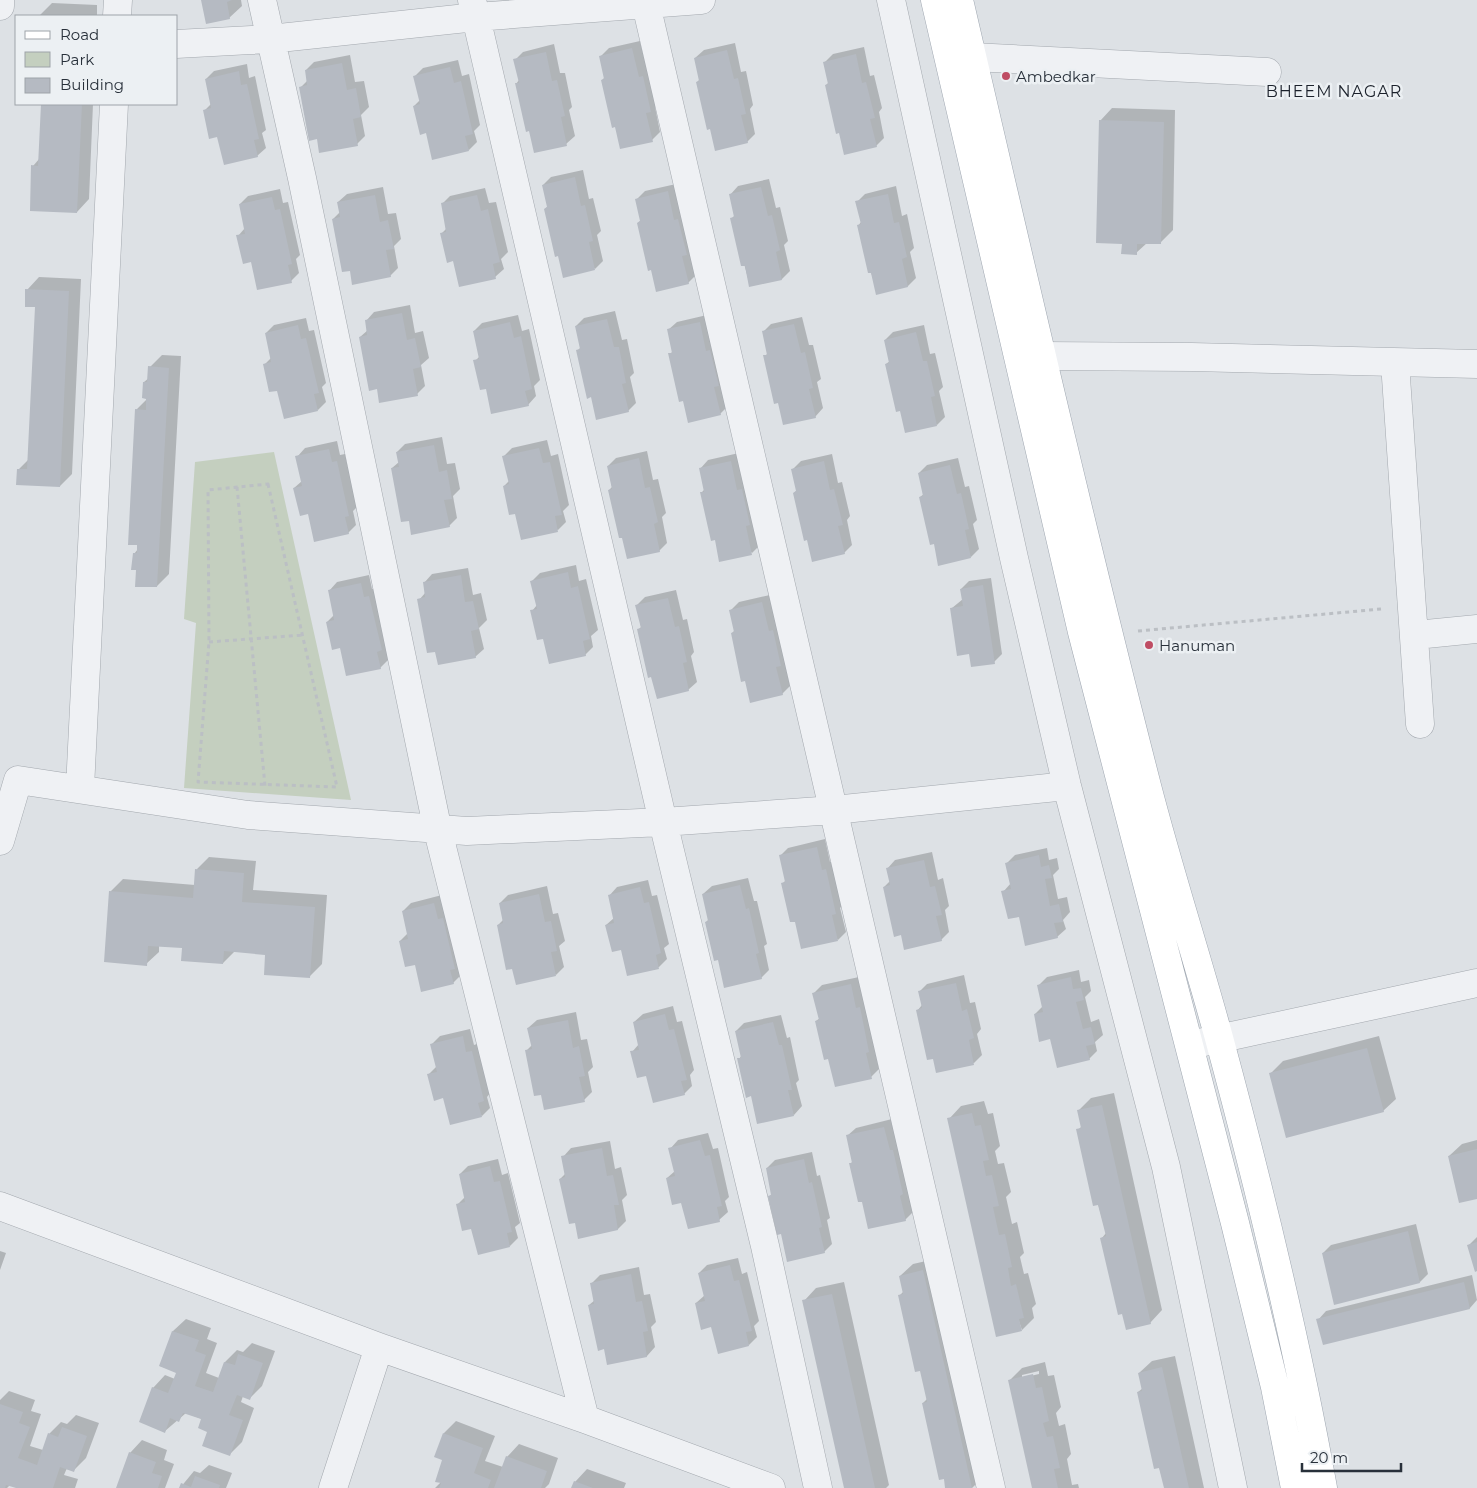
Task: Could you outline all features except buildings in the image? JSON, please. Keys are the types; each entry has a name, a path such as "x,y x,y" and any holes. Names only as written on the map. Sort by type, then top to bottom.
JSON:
{"main road":[{"path":"935,0 1086,650 1161,945 1190,1045 1275,1388 1295,1488"},
{"path":"959,0 1041,356 1148,787 1219,1039 1295,1351 1323,1488"}],"street":[{"path":"0,0 0,6"},
{"path":"118,0 118,15"},
{"path":"262,0 306,197 438,831 585,1419"},
{"path":"178,44 270,38 474,9 701,0"},
{"path":"891,0 1014,558 1068,786 1166,1167 1233,1488"},
{"path":"646,2 991,1488"},
{"path":"474,9 662,822 765,1246 818,1488"},
{"path":"972,57 1267,72"},
{"path":"80,788 114,105"},
{"path":"1041,356 1192,356 1477,364"},
{"path":"1395,363 1416,635 1420,724"},
{"path":"1416,635 1477,629"},
{"path":"0,841 9,779 265,816 438,831 662,822 834,810 1068,786"},
{"path":"1190,1045 1477,982"},
{"path":"0,1206 379,1347 585,1419 772,1488"},
{"path":"333,1488 379,1347"}],"path":[{"path":"268,484 303,635 337,787 198,782 209,642 208,490 268,484"},
{"path":"237,488 265,784 265,816"},
{"path":"1110,633 1413,607"},
{"path":"209,642 303,635"}],"green space":[{"path":"274,452 351,800 184,788 196,623 184,619 195,462"}],"place":[{"name":"Ambedkar","path":"1006,76"},
{"name":"Hanuman","path":"1149,645"}],"district":[{"name":"BHEEM NAGAR","path":"1334,91"}]}
